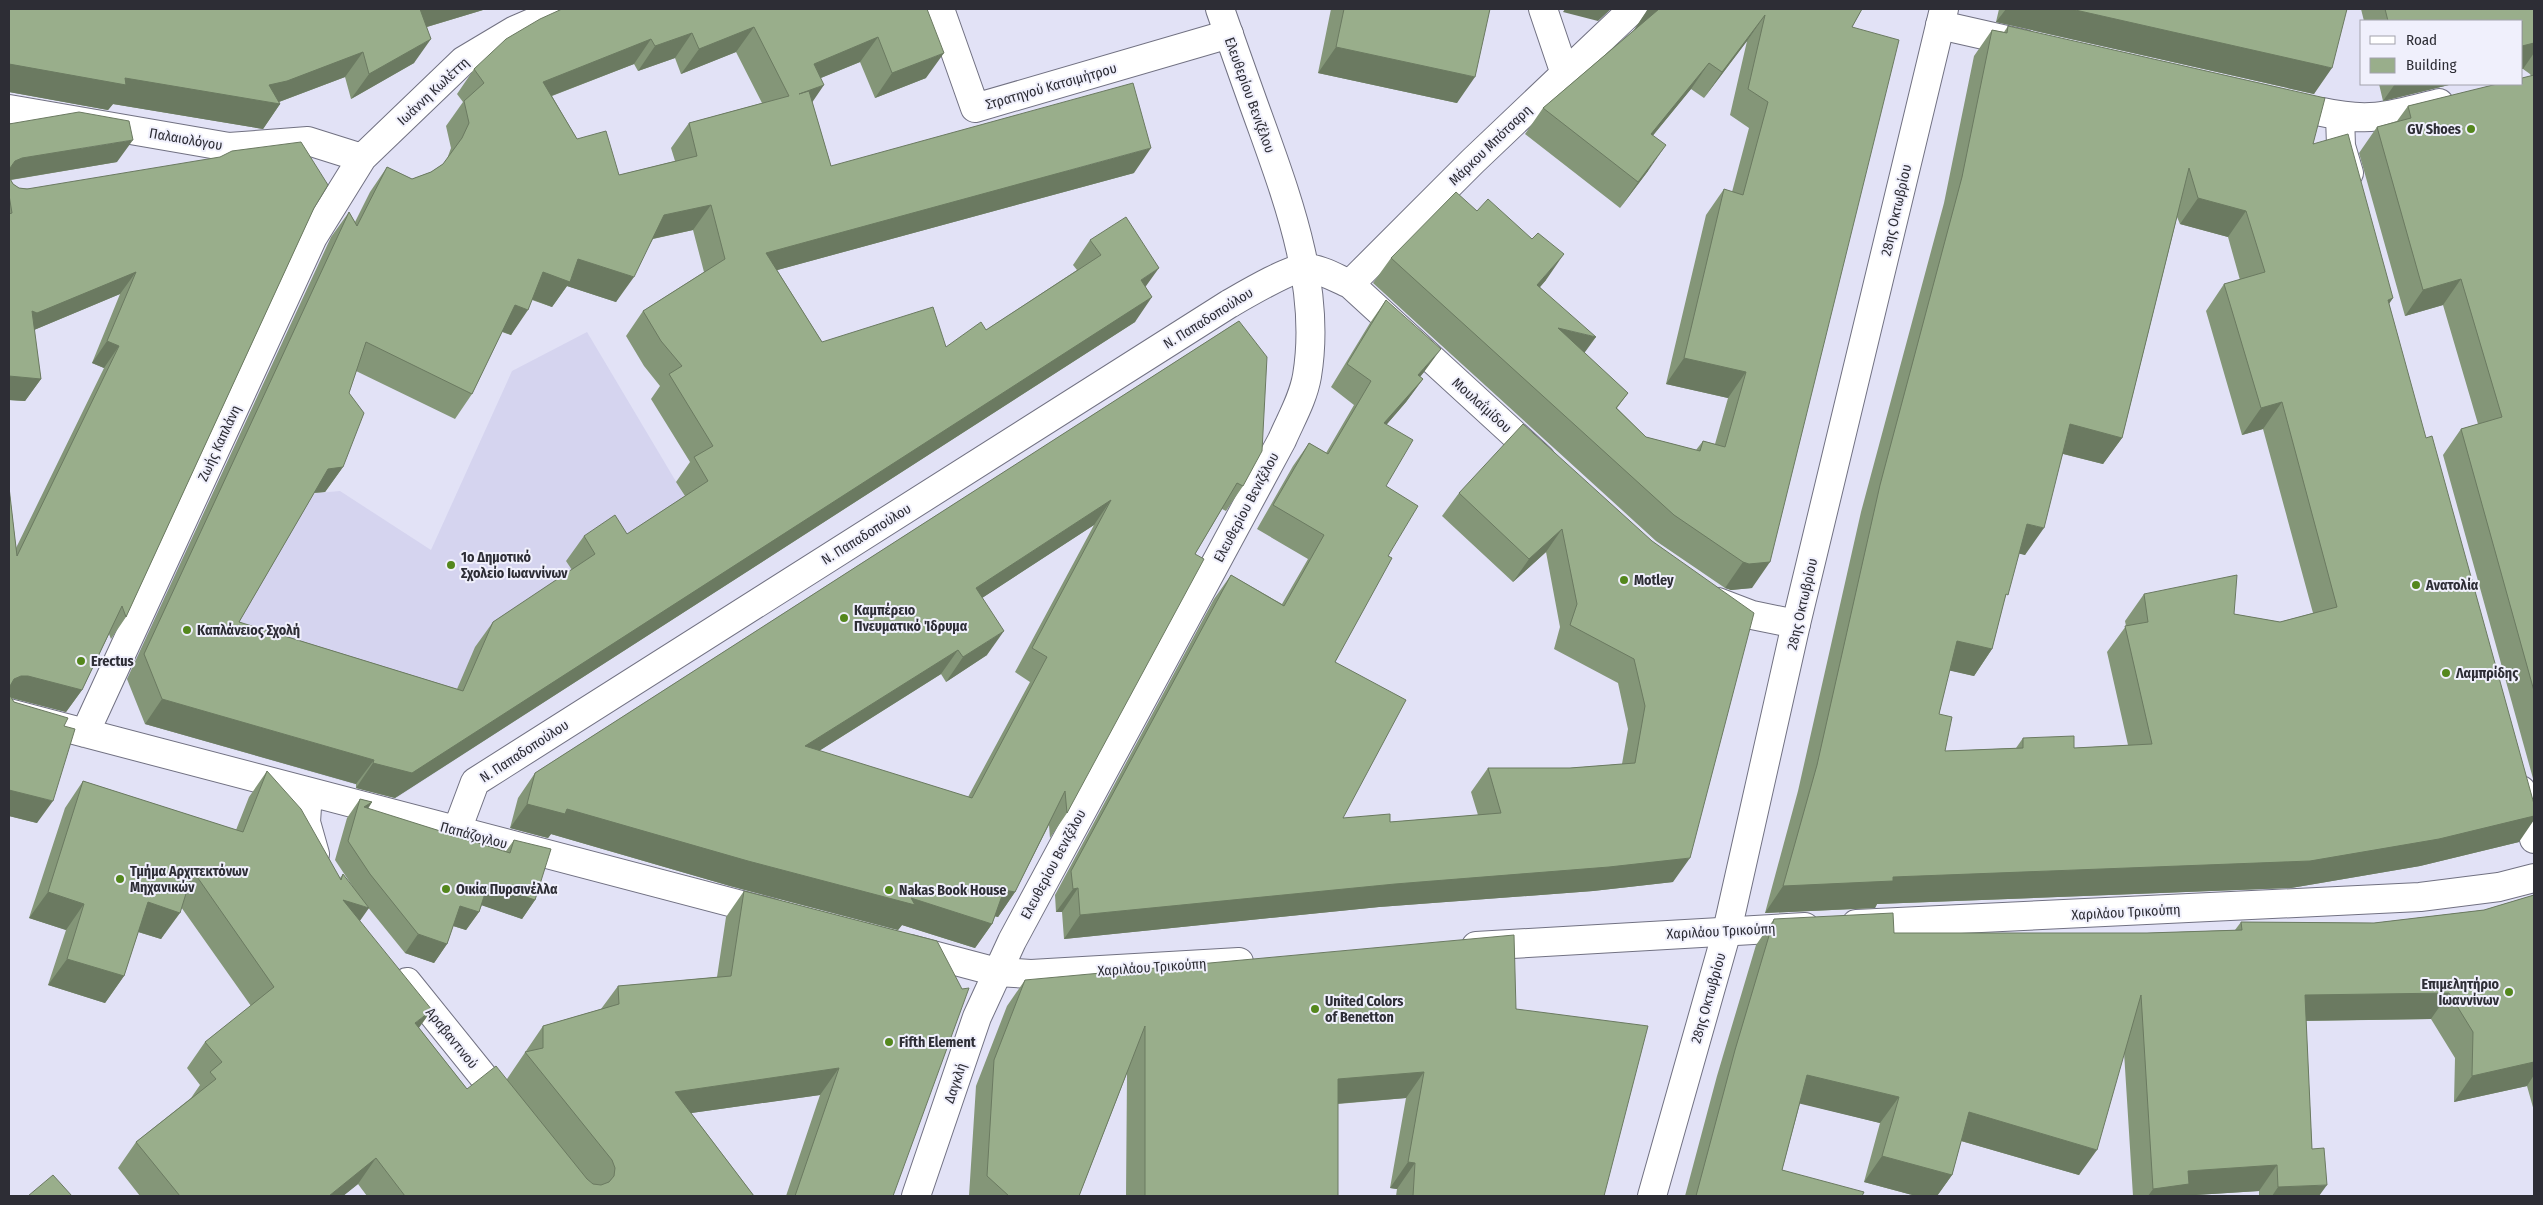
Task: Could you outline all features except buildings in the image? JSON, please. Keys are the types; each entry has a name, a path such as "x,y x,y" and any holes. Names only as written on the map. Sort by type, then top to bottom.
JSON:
{"street":[{"name":"Ιωάννη Κωλέττη","path":"362,158 463,61 516,30 564,9"},
{"name":"Στρατηγού Κατσιμήτρου","path":"940,9 975,108 1224,21"},
{"path":"1543,9 1564,74"},
{"name":"Μάρκου Μπότσαρη","path":"1350,284 1473,161 1633,9"},
{"path":"1942,17 2045,49"},
{"name":"28ης Οκτωβρίου","path":"1652,1196 1727,931 1796,624 1942,17"},
{"name":"Ελευθερίου Βενιζέλου","path":"997,972 1016,932 1282,440 1300,401 1306,378 1311,328 1304,267 1283,188 1224,21"},
{"path":"2302,107 2340,116 2366,119 2383,117 2460,98"},
{"name":"Παλαιολόγου","path":"9,109 230,147 308,141 362,158"},
{"path":"2340,116 2341,146 2355,194"},
{"path":"192,166 202,164 230,147"},
{"name":"Ζωής Καπλάνη","path":"85,733 313,237 362,158"},
{"name":"Μουλαΐμίδου","path":"1304,267 1328,274 1350,284 1556,473"},
{"name":"Ν. Παπαδοπούλου","path":"457,830 475,782 1229,304 1260,286 1304,267"},
{"path":"1694,585 1718,602 1752,615 1796,624"},
{"name":"Παπάζογλου","path":"9,713 795,919"},
{"path":"2513,762 2534,839"},
{"path":"308,792 306,822 311,843 326,875"},
{"name":"Χαριλάου Τρικούπη","path":"1454,948 1727,931 2420,897 2499,887 2534,878"},
{"path":"882,942 997,972"},
{"name":"Χαριλάου Τρικούπη","path":"997,972 1061,974 1266,960"},
{"name":"Αραβαντινού","path":"390,961 525,1128"},
{"name":"Δαγκλή","path":"919,1195 977,1017 997,972"}],"shaded area":[{"name":"1ο Δημοτικό Σχολείο Ιωαννίνων","path":"587,332 734,579 398,797 145,724 126,677 144,623 232,466 285,496 340,491 431,550 512,371"}],"place":[{"name":"GV Shoes","path":"2471,129"},
{"name":"1ο Δημοτικό Σχολείο Ιωαννίνων","path":"451,565"},
{"name":"Motley","path":"1624,580"},
{"name":"Ανατολία","path":"2416,585"},
{"name":"Καμπέρειο Πνευματικό Ίδρυμα","path":"844,618"},
{"name":"Καπλάνειος Σχολή","path":"187,630"},
{"name":"Erectus","path":"81,661"},
{"name":"Λαμπρίδης","path":"2446,673"},
{"name":"Τμήμα Αρχιτεκτόνων Μηχανικών","path":"120,879"},
{"name":"Οικία Πυρσινέλλα","path":"446,889"},
{"name":"Nakas Book House","path":"889,890"},
{"name":"Επιμελητήριο Ιωαννίνων","path":"2509,992"},
{"name":"United Colors of Benetton","path":"1315,1009"},
{"name":"Fifth Element","path":"889,1042"}]}
